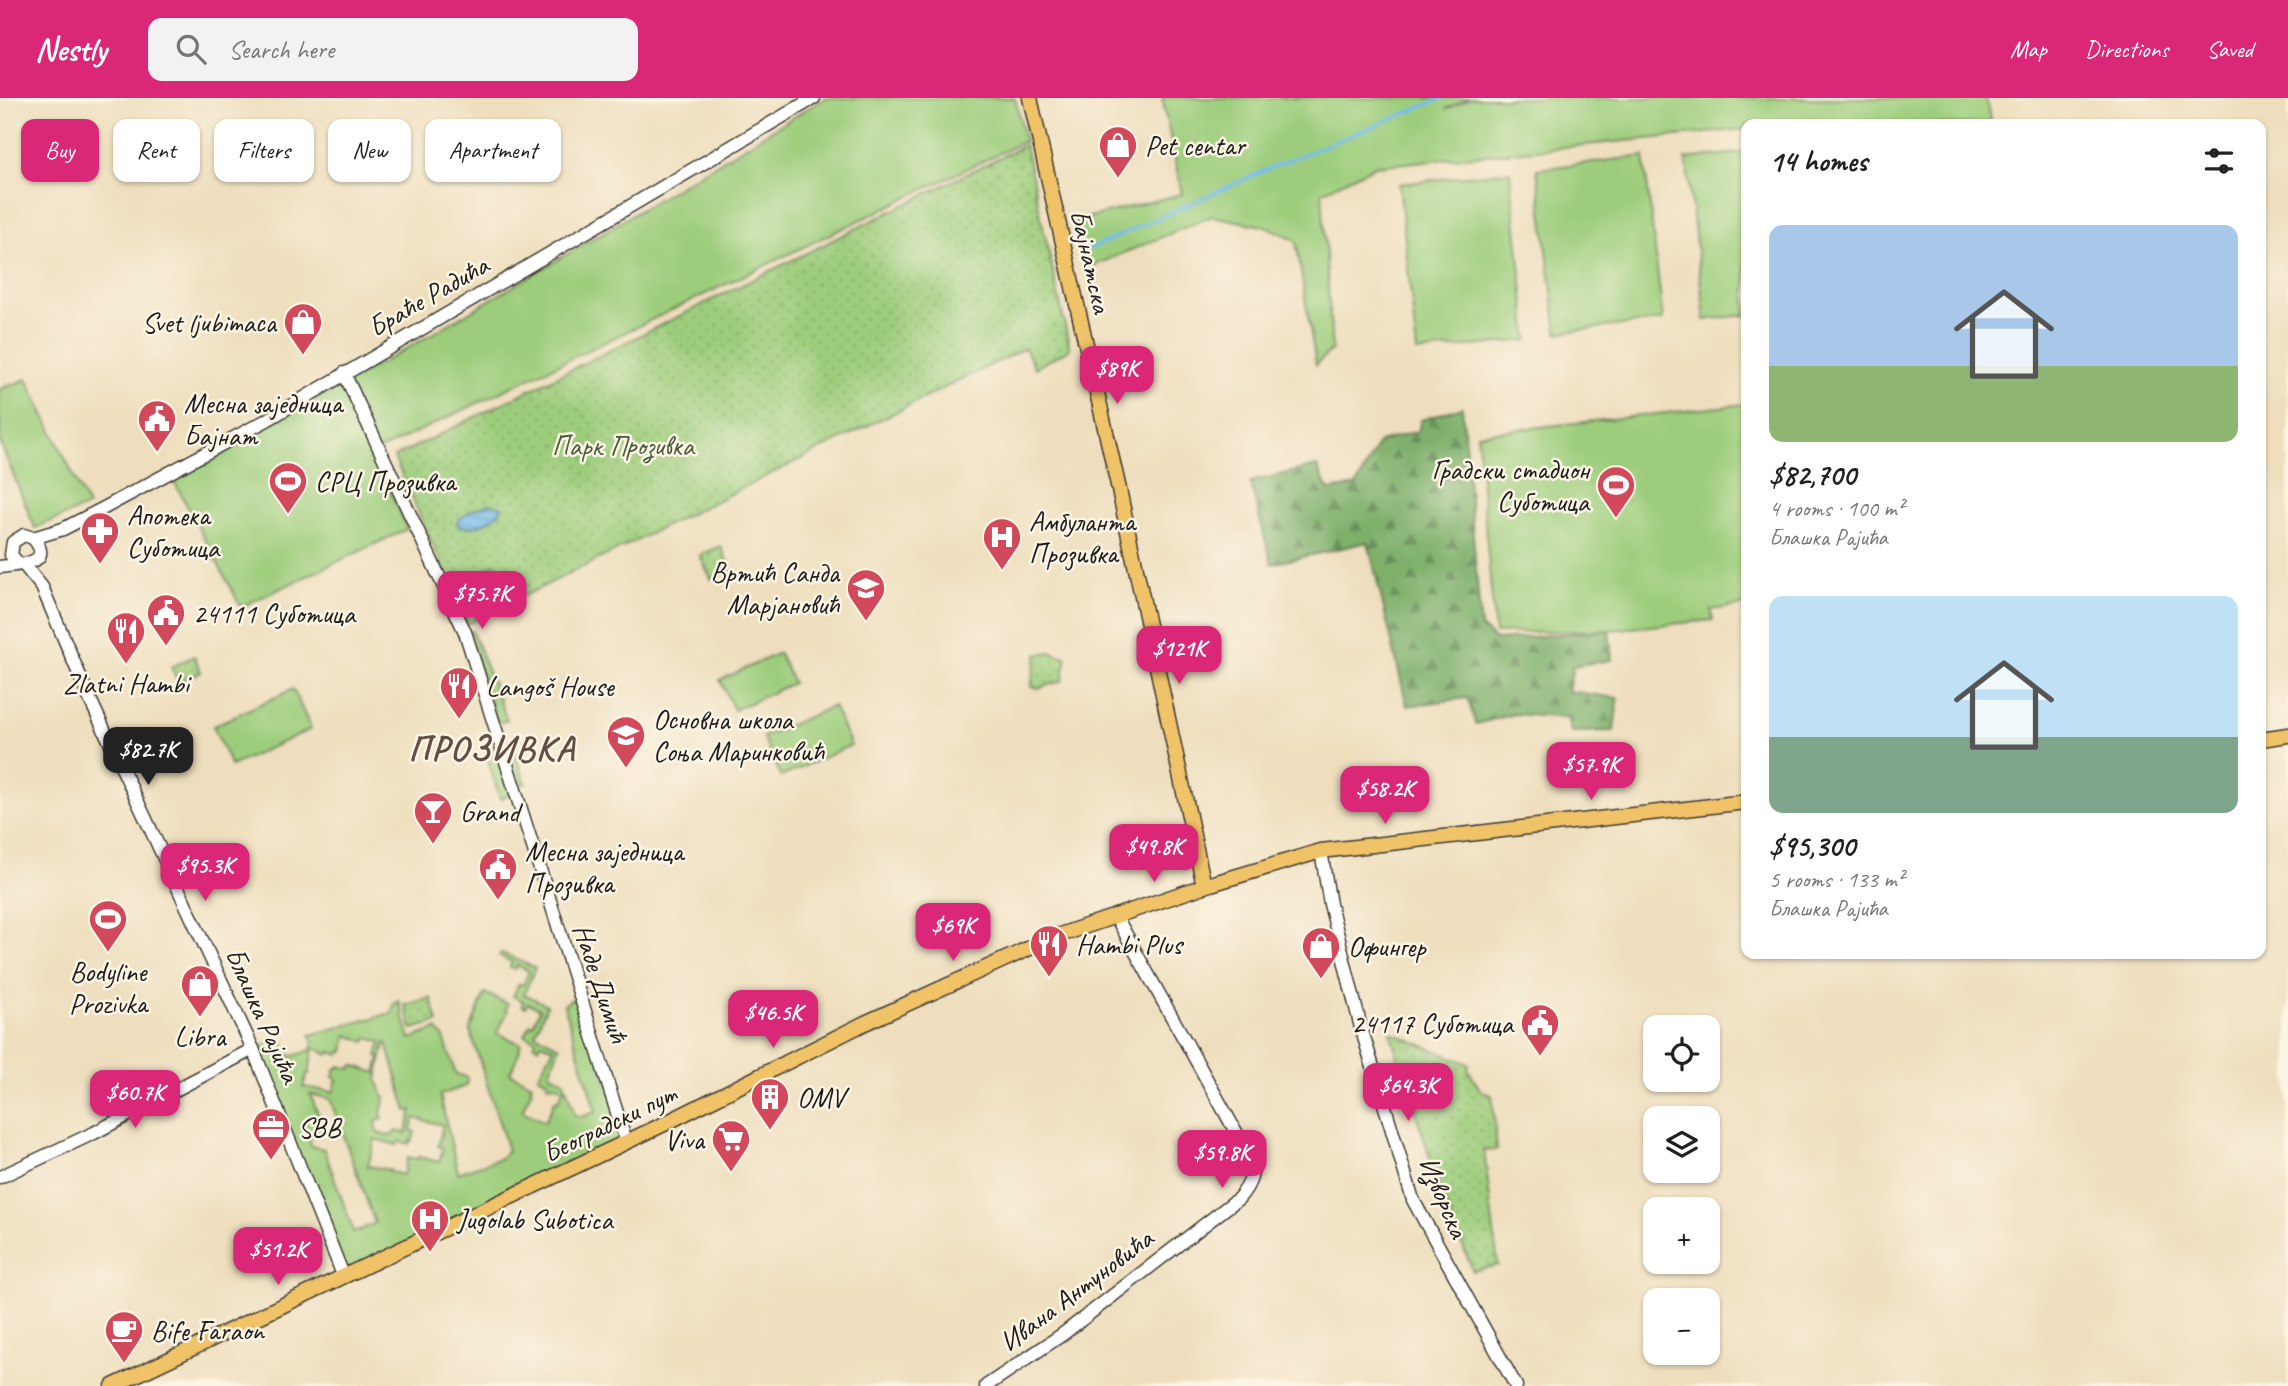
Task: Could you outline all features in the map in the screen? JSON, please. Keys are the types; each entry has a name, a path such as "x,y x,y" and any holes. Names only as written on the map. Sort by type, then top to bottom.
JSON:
{"main road":[{"name":"Бајнатска","path":"1030,98 1118,485 1204,886"},
{"path":"2266,738 2288,736"},
{"name":"Београдски пут","path":"113,1386 673,1120 865,1023 997,961 1115,915 1321,851 1741,803"}],"street":[{"name":"Браће Радића","path":"37,548 63,529 265,421 814,98"},
{"name":"Наде Димић","path":"344,373 465,632 626,1141"},
{"path":"0,567 13,559 34,562 37,548 24,535 16,538 13,559"},
{"name":"Блашка Рајића","path":"37,548 42,570 42,587"},
{"name":"Блашка Рајића","path":"13,559 42,587 88,695 253,1049 343,1275"},
{"name":"Изворска","path":"1321,851 1360,1024 1413,1200 1516,1386"},
{"name":"Ивана Антуновића","path":"986,1386 1063,1334 1239,1198 1249,1185 1253,1169 1250,1157 1115,915"},
{"path":"0,1177 94,1133 253,1049"}],"green space":[{"path":"825,98 1015,98 1025,141 373,453 407,529 241,607 171,476 255,433 420,341"},
{"path":"1162,98 1469,98 1446,109 1471,98 1986,98 1990,119 1741,119 1741,129 1375,166 1322,192 1332,349 1316,365 1296,241 1268,227 1212,216 1086,269 1074,221 1182,194"},
{"name":"Парк Прозивка","path":"1025,145 1070,349 1035,368 1025,348 514,601 495,564 472,576 490,612 468,624 394,457"},
{"path":"1741,153 1741,316 1705,320 1686,159"},
{"path":"1644,156 1663,320 1557,333 1537,169"},
{"path":"1510,171 1528,340 1417,352 1399,184"},
{"path":"27,379 88,506 35,528 0,442 0,389"},
{"name":"Градски стадион Суботица","path":"1741,405 1741,606 1711,610 1713,620 1609,630 1495,633 1477,434"},
{"path":"1462,407 1481,628 1496,640 1609,630 1612,660 1573,666 1568,691 1618,698 1614,731 1571,732 1567,718 1514,714 1476,724 1467,698 1407,706 1368,542 1272,564 1250,482 1317,466 1328,490 1356,486 1379,442 1418,431 1421,420"},
{"path":"721,546 731,571 711,579 700,555"},
{"path":"472,631 507,720 502,722 497,721 468,632"},
{"path":"1050,652 1067,657 1062,681 1039,688 1031,686 1037,655"},
{"path":"779,653 793,683 734,710 720,680"},
{"path":"194,656 201,672 178,682 171,667"},
{"path":"293,689 311,729 231,766 213,726"},
{"path":"833,706 851,745 781,777 763,737"},
{"path":"512,745 526,784 513,783 515,792 500,799 487,757"},
{"path":"502,953 535,968 524,994 547,1005 535,1034 560,1046 549,1073 564,1081 575,1115 581,1117 596,1112 564,1005 579,994 626,1141 343,1275 253,1049 279,1040 286,1046 291,1057 311,1050 313,1043 310,1035 392,1013 394,1004 399,1001 410,1039 437,1029 444,1038 456,1074 467,1077 466,1086 440,1095 458,1173 501,1158 508,1150 470,1030 485,993 508,1004 508,1011 497,1033 521,1044 510,1073 532,1084 522,1111 545,1122 555,1100 558,1101 564,1089 547,1084 548,1081 538,1076 554,1048 541,1043 539,1047 534,1045 536,1040 525,1035 540,1009 528,1003 525,1007 522,1006 523,1001 513,996 519,984 523,985 529,971 517,965 515,969 510,967 512,962 499,956","holes":["347,1035 366,1042 368,1038 381,1042 376,1073 353,1065 351,1069 340,1066 336,1068 333,1077 337,1079 333,1092 303,1087 309,1074 313,1048 329,1055 330,1052 340,1055 341,1051 344,1052","385,1043 407,1111 412,1110 406,1133 395,1131 393,1136 377,1133 376,1121 383,1119 381,1112 385,1099 377,1080","310,1094 330,1099 375,1223 354,1233 324,1149 311,1146 309,1137 325,1131","414,1118 443,1125 438,1146 443,1148 439,1162 408,1157 403,1175 368,1166 375,1139 397,1145 399,1141 409,1144 415,1132 411,1130"]},
{"path":"431,998 438,1022 412,1029 405,1005"},
{"path":"1390,1032 1469,1064 1468,1069 1481,1091 1492,1095 1497,1149 1484,1150 1498,1265 1473,1271 1443,1198"}],"water":[{"path":"491,504 502,507 495,517 476,526 457,525 458,520 472,510"}],"waterway":[{"path":"1089,249 1277,165 1443,98"}],"place":[{"name":"Pet centar","path":"1118,179"},
{"name":"Svet ljubimaca","path":"303,356"},
{"name":"Месна заједница Бајнат","path":"157,453"},
{"name":"СРЦ Прозивка","path":"288,515"},
{"name":"Градски стадион Суботица","path":"1616,519"},
{"name":"Апотека Суботица","path":"100,565"},
{"name":"Амбуланта Прозивка","path":"1002,571"},
{"name":"Вртић Санда Марјановић","path":"866,622"},
{"name":"24111 Суботица","path":"166,647"},
{"name":"Zlatni Hambi","path":"126,665"},
{"name":"Langoš House","path":"459,720"},
{"name":"Основна школа Соња Маринковић","path":"626,769"},
{"name":"Grand","path":"433,845"},
{"name":"Месна заједница Прозивка","path":"498,901"},
{"name":"Bodyline Prozivka","path":"108,953"},
{"name":"Hambi Plus","path":"1049,978"},
{"name":"Офингер","path":"1321,980"},
{"name":"Libra","path":"200,1018"},
{"name":"24117 Суботица","path":"1540,1057"},
{"name":"OMV","path":"770,1131"},
{"name":"SBB","path":"271,1161"},
{"name":"Viva","path":"731,1173"},
{"name":"Jugolab Subotica","path":"430,1253"},
{"name":"Bife Faraon","path":"124,1364"}],"district":[{"name":"ПРОЗИВКА","path":"492,748"}]}
